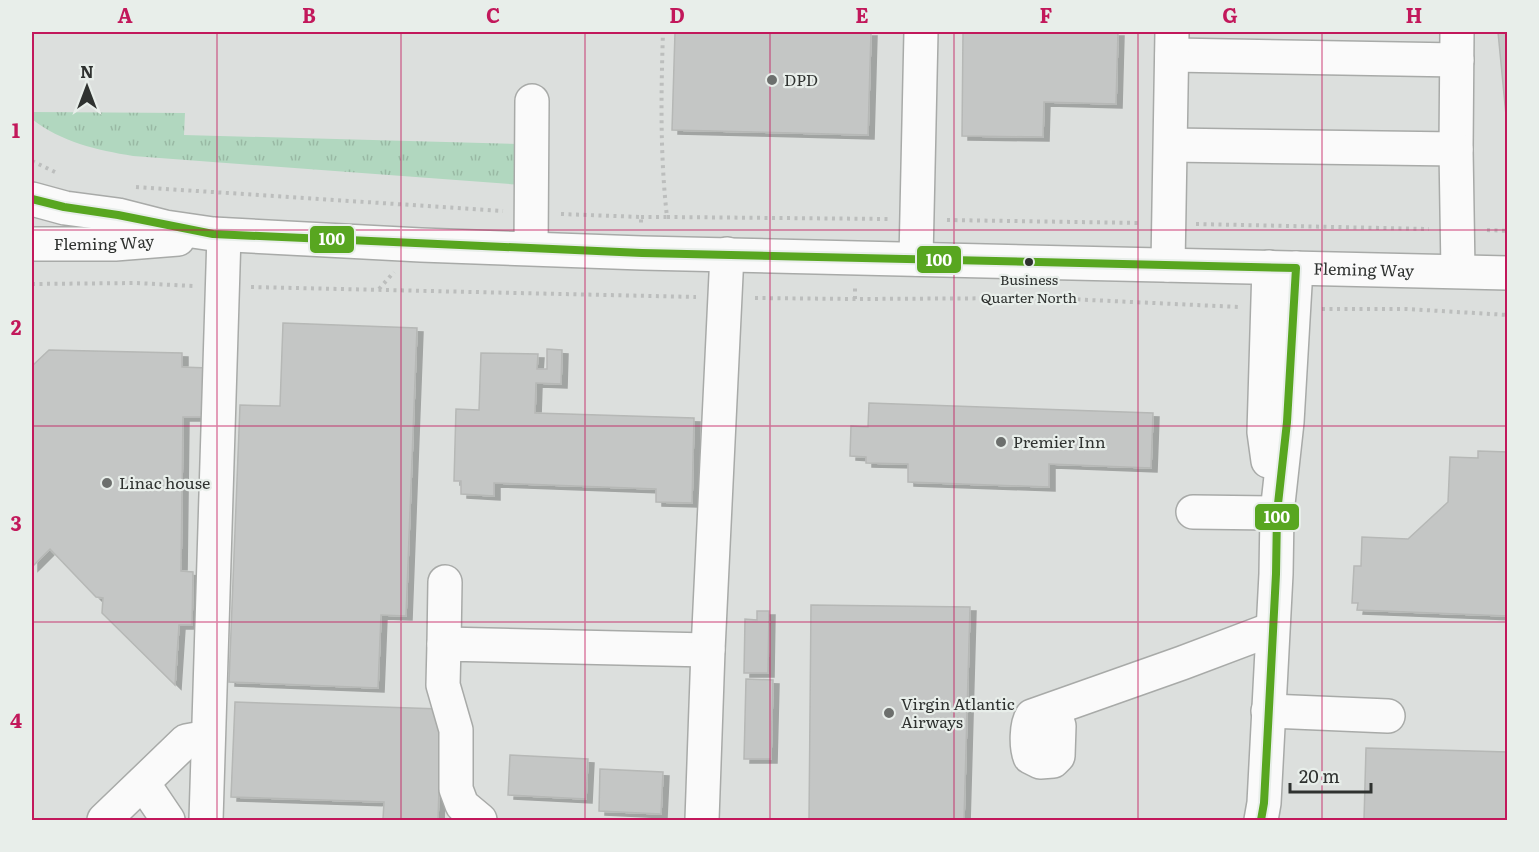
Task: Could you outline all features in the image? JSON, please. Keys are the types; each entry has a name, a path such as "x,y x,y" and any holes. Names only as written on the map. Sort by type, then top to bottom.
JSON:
{"street":[{"path":"916,259 921,32"},
{"path":"1168,265 1172,43 1457,46 1458,271"},
{"path":"531,249 532,101"},
{"path":"1171,145 1456,149"},
{"name":"Fleming Way","path":"32,199 65,208 118,215 165,226 218,234 642,253 1508,273"},
{"path":"206,820 218,234"},
{"name":"Fleming Way","path":"32,244 137,243 218,234"},
{"path":"702,820 727,254"},
{"path":"1264,815 1277,513 1264,440 1281,309 1283,268"},
{"path":"1193,512 1277,513"},
{"path":"445,582 443,685 456,730 456,789 462,805 480,820"},
{"path":"1053,709 1272,628"},
{"path":"444,644 708,650"},
{"path":"1268,711 1388,716"},
{"path":"104,820 186,741 208,737"},
{"path":"142,783 168,820"}],"path":[{"path":"663,32 660,126 667,217"},
{"path":"32,161 58,173"},
{"path":"133,187 531,213 641,217 1168,223 1508,231"},
{"path":"641,217 642,253"},
{"path":"378,289 855,299 1047,298 1281,309 1407,309 1508,315"}],"green space":[{"path":"32,112 185,113 184,135 522,144 523,185 133,156 93,148 55,134 32,119"}],"building":[{"name":"DPD","path":"675,32 871,32 868,135 672,130"},
{"path":"963,32 1118,32 1116,104 1044,102 1043,137 962,136"},
{"path":"1498,32 1508,32 1508,136"},
{"path":"283,323 417,328 406,616 381,615 378,688 229,682 240,405 280,406"},
{"path":"547,349 562,350 561,384 536,383 535,413 694,418 692,503 656,502 656,489 494,483 494,496 461,494 461,481 454,481 456,409 479,410 481,353 538,354 537,369 547,369"},
{"name":"Linac house","path":"49,350 182,353 182,367 208,368 208,417 183,417 181,571 193,572 192,625 179,625 175,685 102,613 103,598 96,597 50,549 32,567 32,366"},
{"name":"Premier Inn","path":"869,403 1153,413 1151,468 1049,464 1049,487 908,482 908,464 866,463 866,457 850,456 851,426 868,427"},
{"path":"1478,451 1508,452 1508,616 1357,610 1358,603 1352,603 1354,566 1361,566 1362,537 1408,539 1448,502 1450,457 1478,458"},
{"name":"Virgin Atlantic Airways","path":"811,605 970,607 964,820 809,820"},
{"path":"757,611 769,611 768,673 744,673 745,619 757,620"},
{"path":"746,679 773,680 771,759 744,759"},
{"path":"235,702 441,709 448,789 439,789 438,820 383,819 384,802 231,797"},
{"path":"1366,748 1508,752 1508,820 1364,820"},
{"path":"510,755 588,759 586,799 508,795"},
{"path":"600,769 663,772 661,814 599,811"}],"transit line":[{"name":"100","path":"32,199 213,234 642,253 1296,268 1287,422 1277,513 1276,574 1264,803 1261,820"}],"place":[{"name":"DPD","path":"772,80"},
{"name":"Business Quarter North","path":"1029,262"},
{"name":"Premier Inn","path":"1001,442"},
{"name":"Linac house","path":"107,483"},
{"name":"Virgin Atlantic Airways","path":"889,713"}]}
